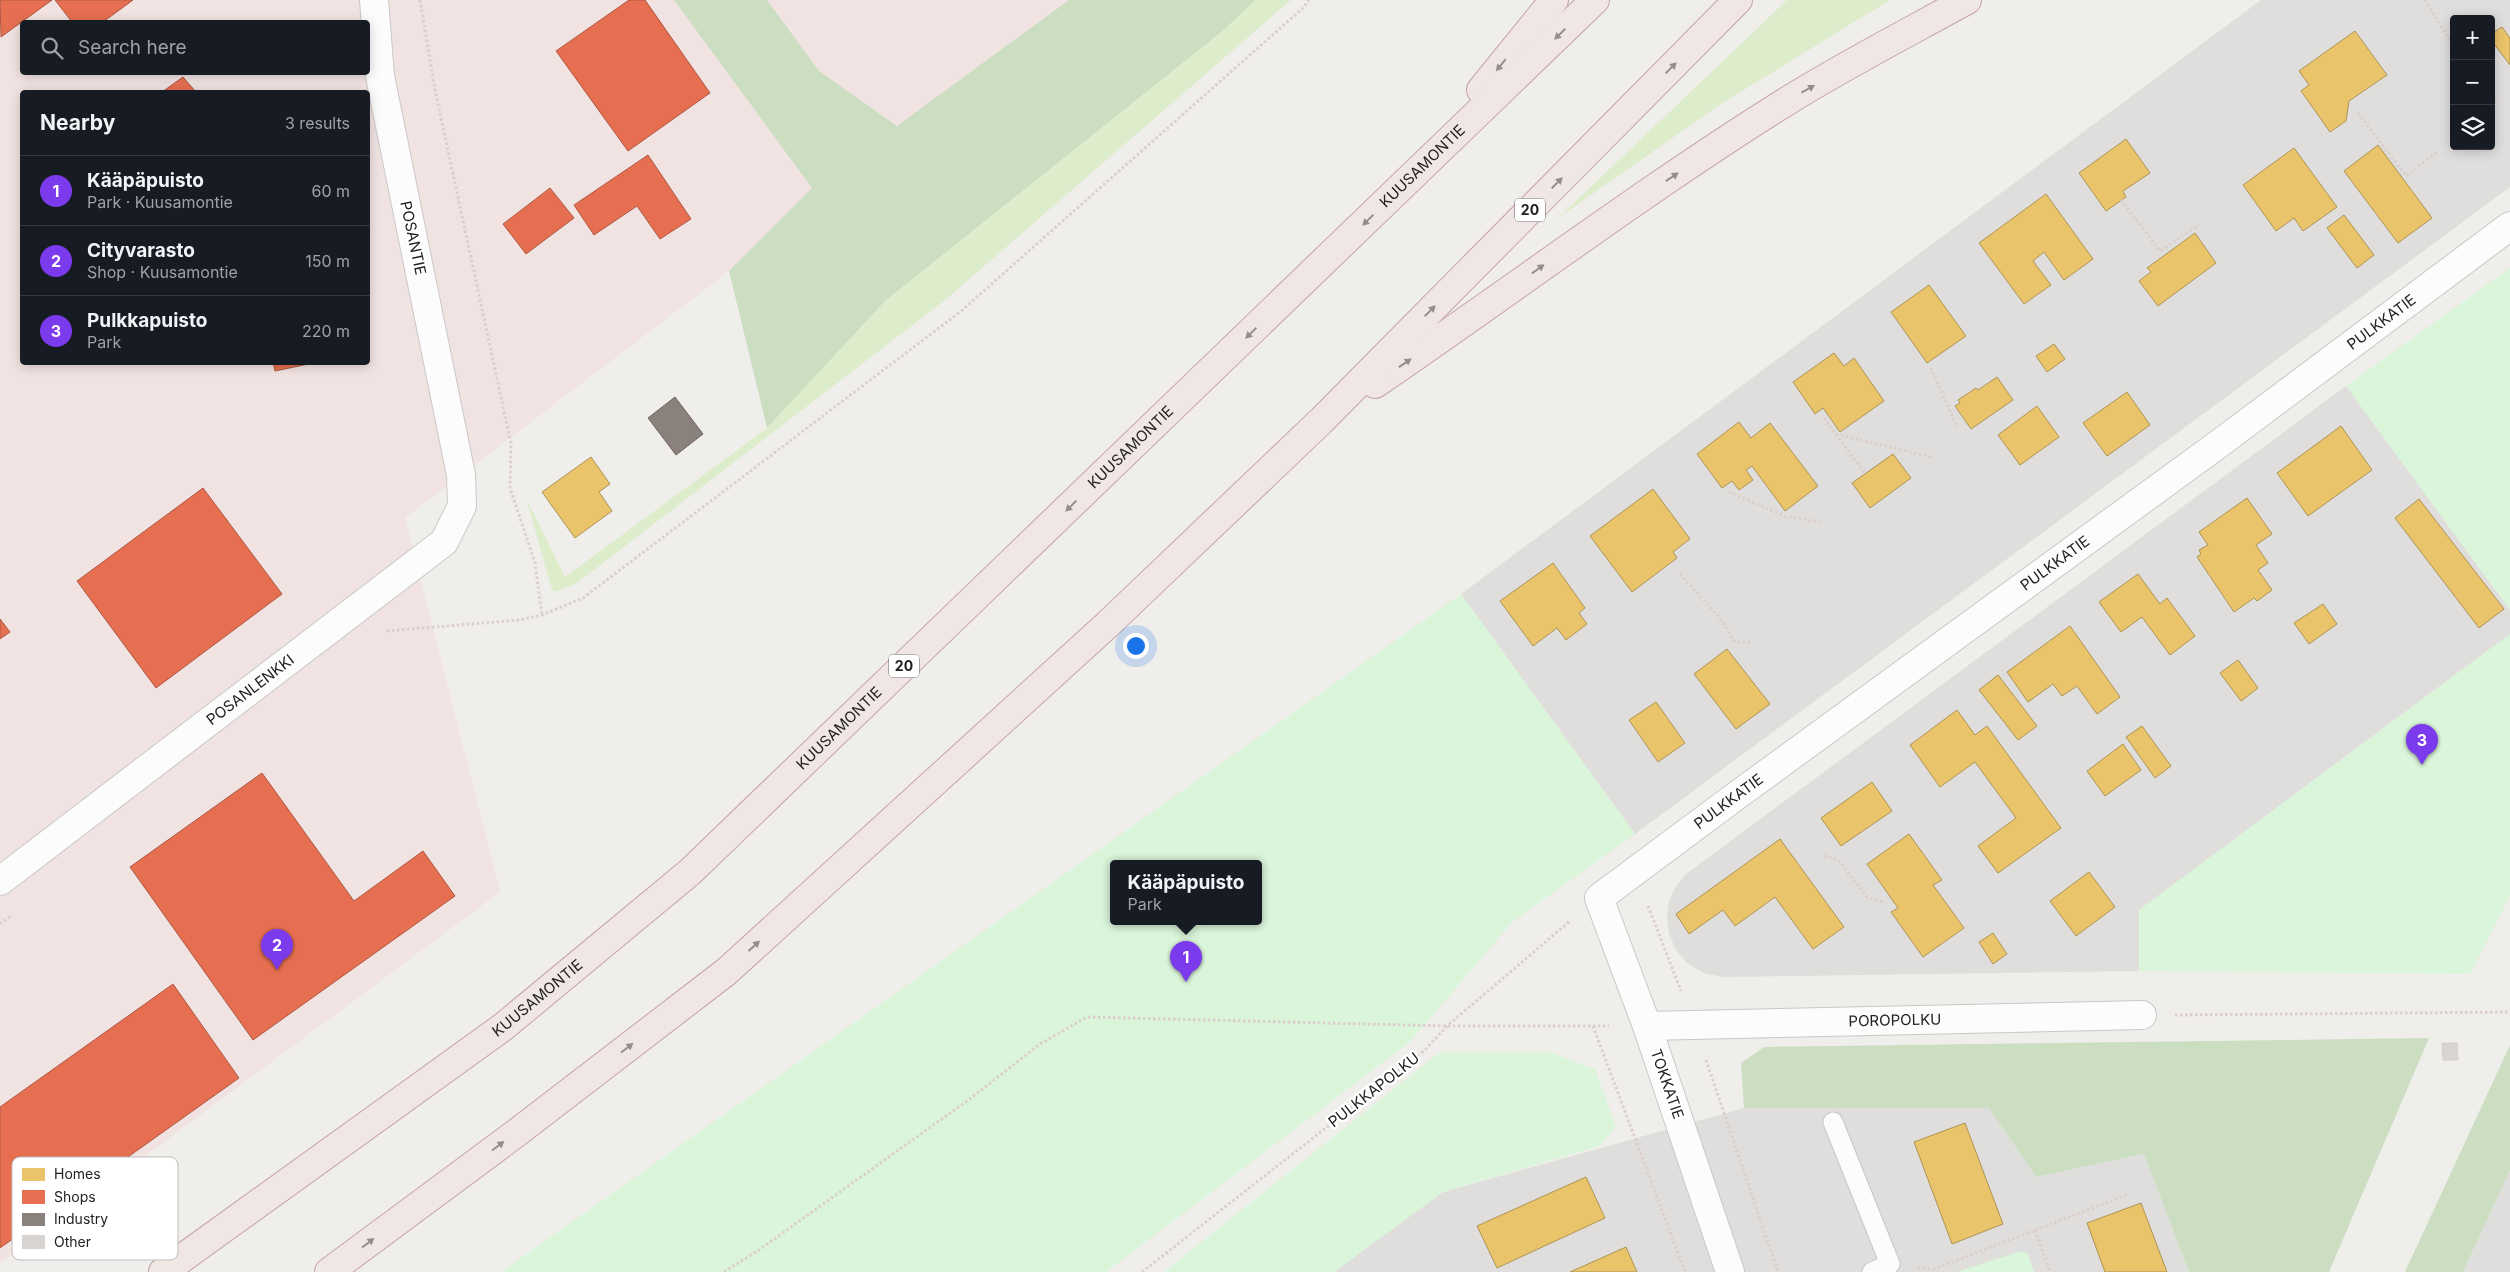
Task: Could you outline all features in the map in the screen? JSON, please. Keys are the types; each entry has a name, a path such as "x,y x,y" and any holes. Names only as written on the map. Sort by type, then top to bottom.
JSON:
{"highway":[{"path":"1402,188 1554,0"},
{"name":"KUUSAMONTIE","path":"163,1272 503,1027 690,872 1595,0"},
{"name":"20","path":"329,1272 726,972 1108,624 1322,420 1738,0"},
{"path":"1322,420 1460,326 1583,236 1793,97 1967,0"}],"street":[{"name":"POSANTIE","path":"374,0 380,76 461,475"},
{"name":"PULKKATIE","path":"1599,898 2212,449 2510,226"},
{"name":"POSANLENKKI","path":"0,881 444,542 462,506 461,475"},
{"name":"TOKKATIE","path":"1599,898 1647,1026 1730,1272"},
{"name":"POROPOLKU","path":"1647,1026 2142,1015"}],"lane":[{"path":"1833,1122 1890,1264 1872,1272"}],"path":[{"path":"420,0 439,109 511,444 510,488 535,563 542,615"},
{"path":"387,631 519,620 542,615 583,598 960,312 1303,8 1309,0"},
{"path":"2425,0 2450,41"},
{"path":"2358,113 2406,176 2438,150"},
{"path":"2122,200 2160,251 2199,225"},
{"path":"1930,368 1956,425"},
{"path":"1824,418 1865,474"},
{"path":"1836,434 1931,457"},
{"path":"1729,492 1784,516 1820,522"},
{"path":"1680,574 1718,616 1734,642 1750,642"},
{"path":"1824,856 1838,860 1868,897 1883,902"},
{"path":"1636,872 1693,1025 1778,1272"},
{"name":"PULKKAPOLKU","path":"1142,1272 1424,1051 1447,1026 1550,936 1599,898"},
{"path":"2142,1015 2510,1012"},
{"path":"724,1272 759,1250 955,1109 1040,1044 1087,1017 1447,1026 1647,1026"},
{"path":"1593,1026 1685,1272"},
{"path":"1890,1264 1934,1270 2129,1194"},
{"path":"2035,1230 2050,1272"}],"shaded area":[{"path":"0,0 1069,0 812,189 729,271 405,518 500,892 144,1157 12,1157 12,1255 0,1264"},
{"path":"2261,0 2510,0 2510,187 1635,834 1461,594"},
{"path":"2346,386 2510,610 2510,634 2139,910 2139,971 1722,977 1704,973 1688,964 1676,950 1669,934 1667,918 1669,901 1676,886 1686,874"},
{"path":"1744,1108 1989,1108 2036,1177 2144,1154 2189,1272 1334,1272 1443,1192"},
{"path":"2510,1170 2510,1272 2463,1272"}],"green space":[{"path":"674,0 767,0 819,71 897,126 1069,0 1255,0 1225,29 885,301 767,428 729,271 812,188"},
{"path":"1255,0 1291,0 944,301 577,583 556,592 552,590 526,498 565,577 767,428 885,301 1225,29"},
{"path":"1787,0 1890,0 1721,104 1558,218"},
{"path":"2510,268 2510,610 2346,386"},
{"path":"1461,594 1635,834 1512,922 1410,1042 1106,1272 501,1272"},
{"path":"2510,634 2510,896 2470,974 2139,971 2139,910"},
{"path":"2429,1038 2329,1272 2189,1272 2144,1154 2036,1177 1989,1108 1744,1108 1741,1063 1764,1047"},
{"path":"2510,1045 2510,1170 2463,1272 2405,1272"},
{"path":"1440,1052 1549,1052 1595,1069 1616,1127 1599,1146 1443,1192 1334,1272 1164,1272"},
{"path":"2021,1251 2028,1254 2034,1272 1957,1272"}],"building: Homes":[{"path":"2502,27 2510,38 2510,65 2495,45 2495,31"},
{"path":"2355,31 2387,75 2349,101 2346,121 2330,132 2301,91 2309,85 2299,71"},
{"path":"2126,139 2150,173 2123,191 2126,197 2106,211 2079,173"},
{"path":"2378,145 2432,218 2398,243 2344,171"},
{"path":"2294,148 2337,207 2303,231 2294,218 2276,231 2243,185"},
{"path":"2046,194 2093,259 2064,280 2044,252 2033,261 2051,285 2024,304 1979,243"},
{"path":"2344,215 2374,255 2357,268 2327,228"},
{"path":"2195,233 2216,263 2158,306 2139,281 2151,272 2147,268"},
{"path":"1929,285 1966,336 1927,363 1891,312"},
{"path":"2054,344 2065,359 2047,372 2036,356"},
{"path":"1834,353 1844,366 1854,358 1884,401 1840,432 1823,408 1815,414 1793,382"},
{"path":"1997,377 2013,400 1971,429 1955,406 1960,403 1958,400 1976,388 1978,390"},
{"path":"2127,392 2150,425 2107,456 2083,423"},
{"path":"2037,406 2059,437 2020,465 1998,435"},
{"path":"1739,422 1751,438 1770,423 1818,486 1785,511 1752,466 1746,470 1753,480 1739,490 1732,481 1722,488 1697,454"},
{"path":"2341,426 2372,470 2308,516 2277,473"},
{"path":"1893,454 1911,478 1870,508 1852,483"},
{"path":"591,457 610,484 599,492 612,511 575,538 542,492"},
{"path":"1653,489 1690,539 1673,552 1677,558 1632,592 1590,536"},
{"path":"2247,498 2272,534 2256,545 2268,563 2258,570 2272,590 2257,601 2254,598 2234,612 2197,557 2201,554 2199,550 2208,545 2199,532"},
{"path":"2419,499 2504,609 2479,628 2395,518"},
{"path":"1553,563 1585,608 1579,613 1587,624 1566,640 1557,628 1533,646 1500,601"},
{"path":"2138,574 2160,604 2167,598 2195,636 2170,655 2142,617 2121,632 2099,602"},
{"path":"2323,604 2337,624 2309,644 2294,623"},
{"path":"2070,626 2120,697 2097,714 2077,686 2062,696 2053,684 2028,702 2007,672"},
{"path":"1727,649 1770,704 1736,729 1694,674"},
{"path":"2238,660 2258,688 2241,701 2220,673"},
{"path":"1998,675 2037,726 2018,740 1979,690"},
{"path":"1656,702 1685,743 1658,762 1629,720"},
{"path":"1957,710 1975,735 1987,726 2061,828 1998,873 1978,846 2016,818 1975,762 1940,787 1910,745"},
{"path":"2142,726 2171,766 2155,778 2126,737"},
{"path":"2123,744 2141,770 2105,796 2087,771"},
{"path":"1872,782 1892,811 1841,846 1821,818"},
{"path":"1909,834 1942,880 1933,885 1964,928 1923,957 1891,912 1898,908 1867,864"},
{"path":"1780,839 1844,927 1813,949 1775,897 1735,926 1723,910 1689,934 1676,914"},
{"path":"2089,872 2115,907 2076,936 2050,901"},
{"path":"1993,933 2007,954 1993,964 1979,942"},
{"path":"1965,1123 2003,1224 1952,1244 1914,1142"},
{"path":"1586,1177 1605,1218 1497,1268 1477,1226"},
{"path":"2141,1203 2167,1272 2105,1272 2087,1223"},
{"path":"1626,1247 1637,1272 1570,1272"}],"building: Shops":[{"path":"0,0 52,0 24,20 20,20 20,23 1,37"},
{"path":"55,0 133,0 106,20 70,20"},
{"path":"629,0 645,0 710,93 628,151 556,51"},
{"path":"183,77 194,90 165,90"},
{"path":"648,155 691,219 660,239 637,206 594,235 574,205"},
{"path":"550,188 574,218 526,254 503,224"},
{"path":"274,365 304,365 275,371"},
{"path":"203,488 282,594 156,688 77,581"},
{"path":"0,619 10,632 0,639"},
{"path":"262,773 354,901 423,851 455,896 253,1040 130,867"},
{"path":"173,984 239,1078 128,1157 12,1157 12,1239 0,1248 0,1107"}],"building: Industry":[{"path":"675,397 703,434 676,455 648,418"}],"building: Other":[{"path":"2442,1043 2457,1043 2458,1060 2443,1060"}],"place":[{"name":"Pulkkapuisto","path":"2422,765"},
{"name":"Cityvarasto","path":"277,970"},
{"name":"Kääpäpuisto","path":"1186,982"}]}
